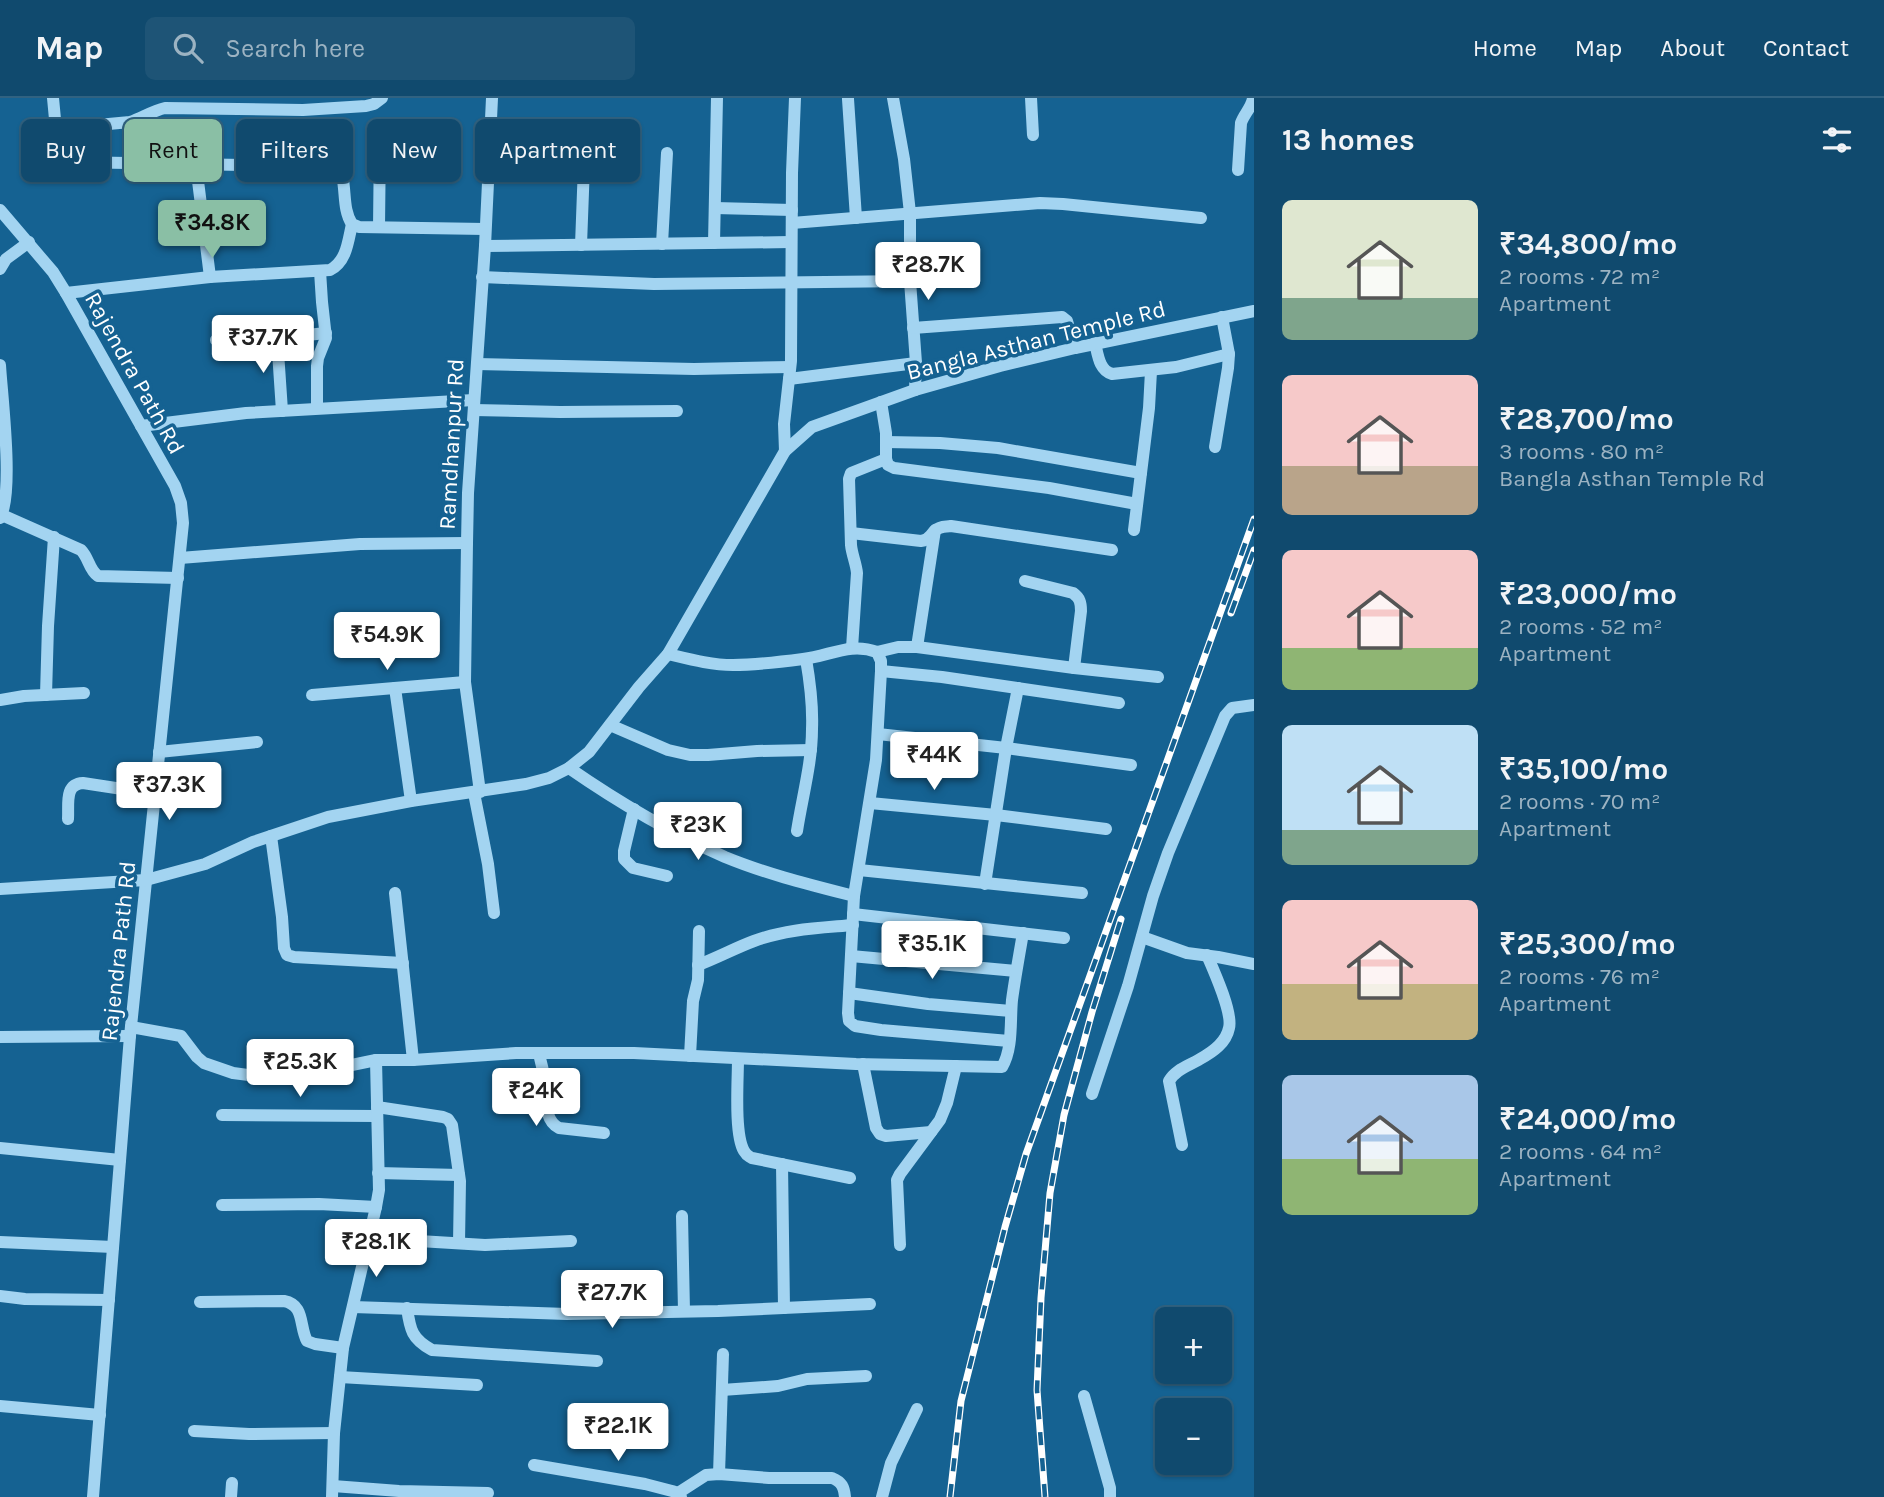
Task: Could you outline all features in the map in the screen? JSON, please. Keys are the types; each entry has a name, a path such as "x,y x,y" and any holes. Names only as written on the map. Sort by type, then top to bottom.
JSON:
{"street":[{"path":"53,98 54,119"},
{"path":"110,124 138,120 155,110 165,108 303,110 366,106 382,98"},
{"name":"Ramdhanpur Rd","path":"492,98 468,493 465,682 494,913"},
{"path":"714,243 717,98"},
{"path":"785,451 784,424 790,373 796,98"},
{"path":"893,98 910,213 915,390"},
{"path":"1031,98 1033,135"},
{"path":"1238,170 1241,123 1253,98"},
{"path":"848,99 856,218"},
{"path":"662,244 667,153"},
{"path":"66,293 210,277 320,271 337,267 344,257 352,224 346,211 341,173 336,162 222,164"},
{"path":"198,182 210,277"},
{"path":"379,227 380,182"},
{"path":"581,245 583,182"},
{"path":"715,208 792,216 856,218 1040,203 1201,218"},
{"name":"Rajendra Path Rd","path":"0,210 53,272 66,293 175,486 181,503 183,523 131,1032 93,1497"},
{"path":"352,224 359,227 485,229"},
{"path":"0,269 6,259 29,242"},
{"path":"485,246 791,242"},
{"path":"317,408 318,358 327,338 320,271"},
{"path":"482,278 653,284 910,281"},
{"name":"Bangla Asthan Temple Rd","path":"0,889 146,880 205,864 271,836 328,817 549,778 569,768 589,752 668,654 785,451 812,427 915,390 1000,366 1254,311"},
{"path":"913,328 1062,317 1067,321 1075,348"},
{"path":"1215,447 1227,379 1228,354 1222,317"},
{"path":"216,340 326,333"},
{"path":"277,337 282,411"},
{"path":"1095,344 1106,372 1119,374 1176,367 1228,354"},
{"path":"477,364 790,373 916,363"},
{"path":"0,365 5,505 1,517 82,550 93,573 98,576 178,578"},
{"path":"1134,530 1151,371"},
{"path":"881,402 886,458 888,465 894,468 1049,488 1137,504"},
{"path":"141,426 246,413 317,408 474,405 560,412 677,411"},
{"path":"886,442 940,443 998,449 1141,473"},
{"path":"852,648 857,573 852,554 849,479 852,473 886,458"},
{"path":"851,533 921,541 927,540 940,527 951,526 1112,550"},
{"path":"918,647 935,530"},
{"path":"46,695 54,537"},
{"path":"180,558 360,544 467,543"},
{"path":"1025,581 1078,596 1081,611 1074,668"},
{"path":"668,654 706,663 733,665 806,659 852,648 877,652 898,647 918,647 1158,677"},
{"path":"877,652 881,661 878,734 870,803 854,896 849,1021 855,1026 881,1030 1009,1041"},
{"path":"797,831 811,750 812,695 806,659"},
{"path":"881,671 1119,703"},
{"path":"312,695 465,682"},
{"path":"395,688 411,801"},
{"path":"985,884 1018,688"},
{"path":"0,700 84,692"},
{"path":"1093,1094 1168,853 1225,716 1232,708 1254,705"},
{"path":"610,725 668,750 690,755 811,750"},
{"path":"878,734 1131,765"},
{"path":"159,752 257,742"},
{"path":"569,768 634,809 725,857 789,879 854,896"},
{"path":"68,819 69,793 71,786 76,783 155,794"},
{"path":"870,803 1106,829"},
{"path":"634,809 624,859 633,868 667,876"},
{"path":"271,836 287,955 403,962"},
{"path":"859,870 1082,893"},
{"path":"395,893 413,1060"},
{"path":"698,965 754,941 853,919 1064,937"},
{"path":"690,1056 693,1001 698,980 699,931"},
{"path":"0,1037 131,1032 181,1036 204,1063 233,1073 271,1078 376,1060 539,1053 634,1053 863,1064 1002,1067 1009,1041 1023,933"},
{"path":"1142,937 1187,953 1254,964"},
{"path":"1182,1145 1169,1081 1176,1072 1199,1060 1224,1041 1229,1028 1227,1009 1208,955"},
{"path":"851,956 1016,971"},
{"path":"849,993 928,1004 1011,1011"},
{"path":"539,1053 546,1087 547,1111 554,1125 559,1128 604,1133"},
{"path":"738,1059 738,1123 742,1148 746,1154 752,1158 850,1178"},
{"path":"376,1060 376,1207 343,1348 334,1433 333,1491 429,1495 488,1493"},
{"path":"863,1064 876,1128 880,1134 886,1136 931,1132"},
{"path":"900,1245 897,1180 940,1120 956,1066"},
{"path":"222,1115 377,1112 448,1119 454,1133 459,1175 459,1243"},
{"path":"0,1148 120,1160"},
{"path":"782,1164 784,1308"},
{"path":"378,1173 459,1175"},
{"path":"222,1205 319,1204 376,1207"},
{"path":"682,1216 684,1311"},
{"path":"371,1231 419,1241 485,1245 571,1241"},
{"path":"0,1242 113,1247"},
{"path":"0,1296 109,1300"},
{"path":"200,1302 292,1302 297,1307 303,1335 307,1341 343,1348"},
{"path":"353,1307 567,1314 870,1304"},
{"path":"407,1308 414,1336 432,1350 597,1360"},
{"path":"719,1474 723,1354"},
{"path":"722,1390 778,1386 807,1379 866,1376"},
{"path":"340,1377 477,1385"},
{"path":"1084,1396 1110,1488 1110,1497"},
{"path":"0,1406 100,1415"},
{"path":"882,1497 891,1463 917,1409"},
{"path":"194,1431 249,1434 334,1433"},
{"path":"534,1465 645,1484 680,1495 706,1475 832,1478 843,1485 845,1497"},
{"path":"231,1497 233,1483"}],"railway":[{"path":"950,1497 961,1401 1026,1154 1254,519"},
{"path":"1231,613 1254,550"},
{"path":"1045,1497 1037,1390 1050,1193 1064,1115 1121,919"}]}
